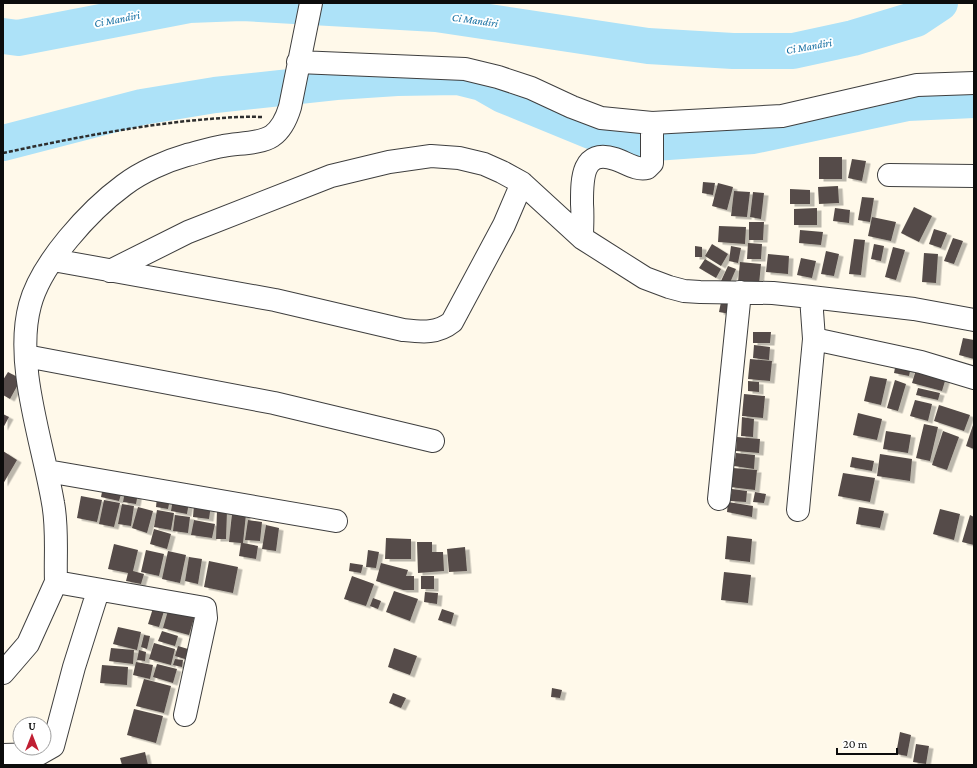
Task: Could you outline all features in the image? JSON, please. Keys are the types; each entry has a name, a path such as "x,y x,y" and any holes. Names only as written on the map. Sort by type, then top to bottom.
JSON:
{"street":[{"path":"3,673 28,644 56,582 55,514 27,370 24,344 30,304 41,279 53,260 95,210 126,183 185,155 272,136 278,132 288,112 311,3"},
{"path":"297,70 465,69 498,76 531,88 572,107 601,118 652,131 782,116 917,85 974,83"},
{"path":"582,238 583,172 590,162 596,158 608,157 645,169 652,163 652,131"},
{"path":"110,271 188,232 331,176 389,162 432,156 459,158 484,164 522,183 582,238 645,278 670,287 695,292 740,292 811,297 914,309 974,320"},
{"path":"889,175 974,176"},
{"path":"53,260 274,300 403,330 421,332 439,331 452,322 504,225 522,183"},
{"path":"719,499 740,292"},
{"path":"798,510 814,338 811,297"},
{"path":"814,338 921,362 974,378"},
{"path":"26,356 274,403 433,441"},
{"path":"47,471 336,521"},
{"path":"56,582 98,591 198,606 206,610 206,618 185,715"},
{"path":"3,755 39,754 53,746 74,668 98,591"}],"path":[{"path":"3,153 116,130 158,124 288,112"}],"building":[{"path":"819,157 842,157 842,179 819,179"},
{"path":"852,159 866,161 862,181 848,178"},
{"path":"703,182 715,183 713,195 702,193"},
{"path":"718,183 733,187 727,210 712,206"},
{"path":"838,186 839,203 819,204 818,187"},
{"path":"790,189 810,190 810,204 790,204"},
{"path":"734,191 750,192 747,217 731,216"},
{"path":"753,192 764,193 761,219 750,217"},
{"path":"862,197 874,198 870,222 858,220"},
{"path":"914,207 932,216 919,242 901,233"},
{"path":"817,208 817,225 794,225 794,209"},
{"path":"835,208 850,210 849,223 833,221"},
{"path":"872,217 896,222 891,241 868,236"},
{"path":"749,222 764,222 763,240 749,240"},
{"path":"719,226 746,227 745,244 718,242"},
{"path":"934,229 947,233 941,248 929,244"},
{"path":"800,230 823,232 821,245 799,243"},
{"path":"953,238 963,241 954,264 944,261"},
{"path":"854,239 865,240 861,275 849,274"},
{"path":"748,243 762,244 761,259 747,259"},
{"path":"712,244 728,254 721,266 705,256"},
{"path":"874,244 884,246 881,261 871,259"},
{"path":"695,246 702,247 702,257 695,257"},
{"path":"731,246 741,248 738,263 729,261"},
{"path":"893,247 905,250 896,280 885,277"},
{"path":"826,251 839,254 834,276 821,274"},
{"path":"924,253 938,254 936,283 922,282"},
{"path":"768,254 789,256 788,274 766,272"},
{"path":"801,258 816,261 812,278 797,275"},
{"path":"705,259 721,269 716,278 699,268"},
{"path":"740,262 761,264 759,284 738,282"},
{"path":"728,266 736,269 729,285 721,281"},
{"path":"721,302 731,304 730,314 719,312"},
{"path":"753,332 771,332 770,343 753,343"},
{"path":"963,338 974,340 974,359 959,355"},
{"path":"754,345 770,347 769,360 753,358"},
{"path":"897,358 912,362 909,376 894,373"},
{"path":"750,359 772,361 770,381 748,379"},
{"path":"918,363 948,371 942,391 912,383"},
{"path":"8,372 21,379 10,399 3,395 3,380"},
{"path":"870,376 887,379 881,405 864,401"},
{"path":"895,380 906,384 898,411 887,408"},
{"path":"748,381 759,382 759,392 748,391"},
{"path":"918,388 940,393 938,400 916,395"},
{"path":"744,394 765,396 763,418 742,416"},
{"path":"915,400 932,404 928,421 910,416"},
{"path":"939,405 970,415 964,431 934,421"},
{"path":"858,413 882,419 877,440 853,435"},
{"path":"3,414 9,417 3,428"},
{"path":"742,417 754,419 753,437 741,436"},
{"path":"974,422 974,449 966,446"},
{"path":"924,424 938,427 930,461 916,458"},
{"path":"886,431 911,435 908,453 883,449"},
{"path":"943,431 959,437 947,470 932,465"},
{"path":"737,437 760,439 759,453 736,451"},
{"path":"3,451 17,460 3,484"},
{"path":"736,453 755,455 754,469 734,466"},
{"path":"880,454 912,459 910,481 877,476"},
{"path":"852,457 874,461 872,471 850,467"},
{"path":"733,468 757,470 755,490 730,487"},
{"path":"843,473 875,478 870,502 838,496"},
{"path":"103,487 122,491 119,501 101,497"},
{"path":"732,489 747,491 746,502 730,501"},
{"path":"125,491 138,493 136,504 123,502"},
{"path":"755,492 766,494 764,503 753,502"},
{"path":"81,496 102,500 97,522 77,518"},
{"path":"157,497 170,499 168,509 156,507"},
{"path":"173,499 189,502 187,514 171,511"},
{"path":"104,500 120,503 114,527 99,524"},
{"path":"728,502 753,506 752,517 727,512"},
{"path":"122,504 134,506 131,526 118,524"},
{"path":"194,504 211,505 209,519 193,517"},
{"path":"138,507 153,511 147,533 132,528"},
{"path":"859,507 884,511 880,528 856,524"},
{"path":"940,509 960,514 954,540 933,534"},
{"path":"157,510 174,513 171,530 154,527"},
{"path":"217,511 227,511 226,539 216,539"},
{"path":"232,513 246,514 243,543 258,546 256,559 239,556 241,543 229,542"},
{"path":"175,515 190,517 188,533 173,531"},
{"path":"970,515 974,517 974,545 962,542"},
{"path":"194,520 215,524 212,538 191,535"},
{"path":"248,520 262,522 260,541 245,540"},
{"path":"266,525 279,528 276,551 262,549"},
{"path":"154,529 171,534 167,549 150,544"},
{"path":"727,536 752,539 750,562 725,559"},
{"path":"386,538 411,539 411,559 385,559"},
{"path":"417,542 432,542 432,552 443,552 444,571 418,573"},
{"path":"114,544 138,550 133,571 144,574 141,584 126,581 128,573 108,569"},
{"path":"465,547 467,571 449,572 447,549"},
{"path":"146,550 164,554 159,576 141,572"},
{"path":"368,550 379,552 376,568 366,567"},
{"path":"168,551 186,555 180,583 162,579"},
{"path":"189,557 202,559 198,584 185,581"},
{"path":"209,561 238,567 233,593 204,587"},
{"path":"350,563 363,565 361,573 349,571"},
{"path":"381,563 408,570 406,576 414,576 414,590 403,590 376,581"},
{"path":"724,572 751,575 748,603 721,600"},
{"path":"352,576 374,584 366,606 344,599"},
{"path":"421,576 434,576 434,589 421,589"},
{"path":"394,591 418,599 410,621 386,612"},
{"path":"425,592 438,593 437,604 424,602"},
{"path":"373,598 381,601 378,609 370,606"},
{"path":"154,605 165,608 159,627 148,624"},
{"path":"169,607 195,615 189,635 163,628"},
{"path":"442,609 454,613 451,624 438,620"},
{"path":"118,627 141,632 137,650 113,644"},
{"path":"162,631 178,636 175,646 158,641"},
{"path":"144,635 150,636 147,649 141,647"},
{"path":"154,643 175,649 171,665 149,659"},
{"path":"178,646 188,649 185,659 175,656"},
{"path":"111,648 134,650 133,664 109,661"},
{"path":"394,648 417,656 410,675 388,667"},
{"path":"139,650 146,652 145,661 137,660"},
{"path":"175,659 183,660 182,667 173,665"},
{"path":"136,662 153,665 150,679 133,675"},
{"path":"157,664 177,669 173,683 153,677"},
{"path":"102,665 128,667 127,685 100,683"},
{"path":"144,679 171,686 164,713 136,706"},
{"path":"552,688 562,690 560,698 551,697"},
{"path":"393,693 406,698 401,708 389,703"},
{"path":"134,709 163,716 156,743 127,735"},
{"path":"900,732 911,735 907,756 896,754"},
{"path":"916,744 929,746 926,764 913,762"},
{"path":"145,752 148,765 122,765 120,758"}],"waterway":[{"name":"Ci Mandiri","path":"3,36 18,38 189,5 242,3 436,14 648,46 733,51 793,51 853,38 916,19 940,3"},
{"path":"3,143 142,107 215,95 336,82 397,78 458,77 482,83 503,95 591,131 640,144 753,136 908,103 974,100"}]}
